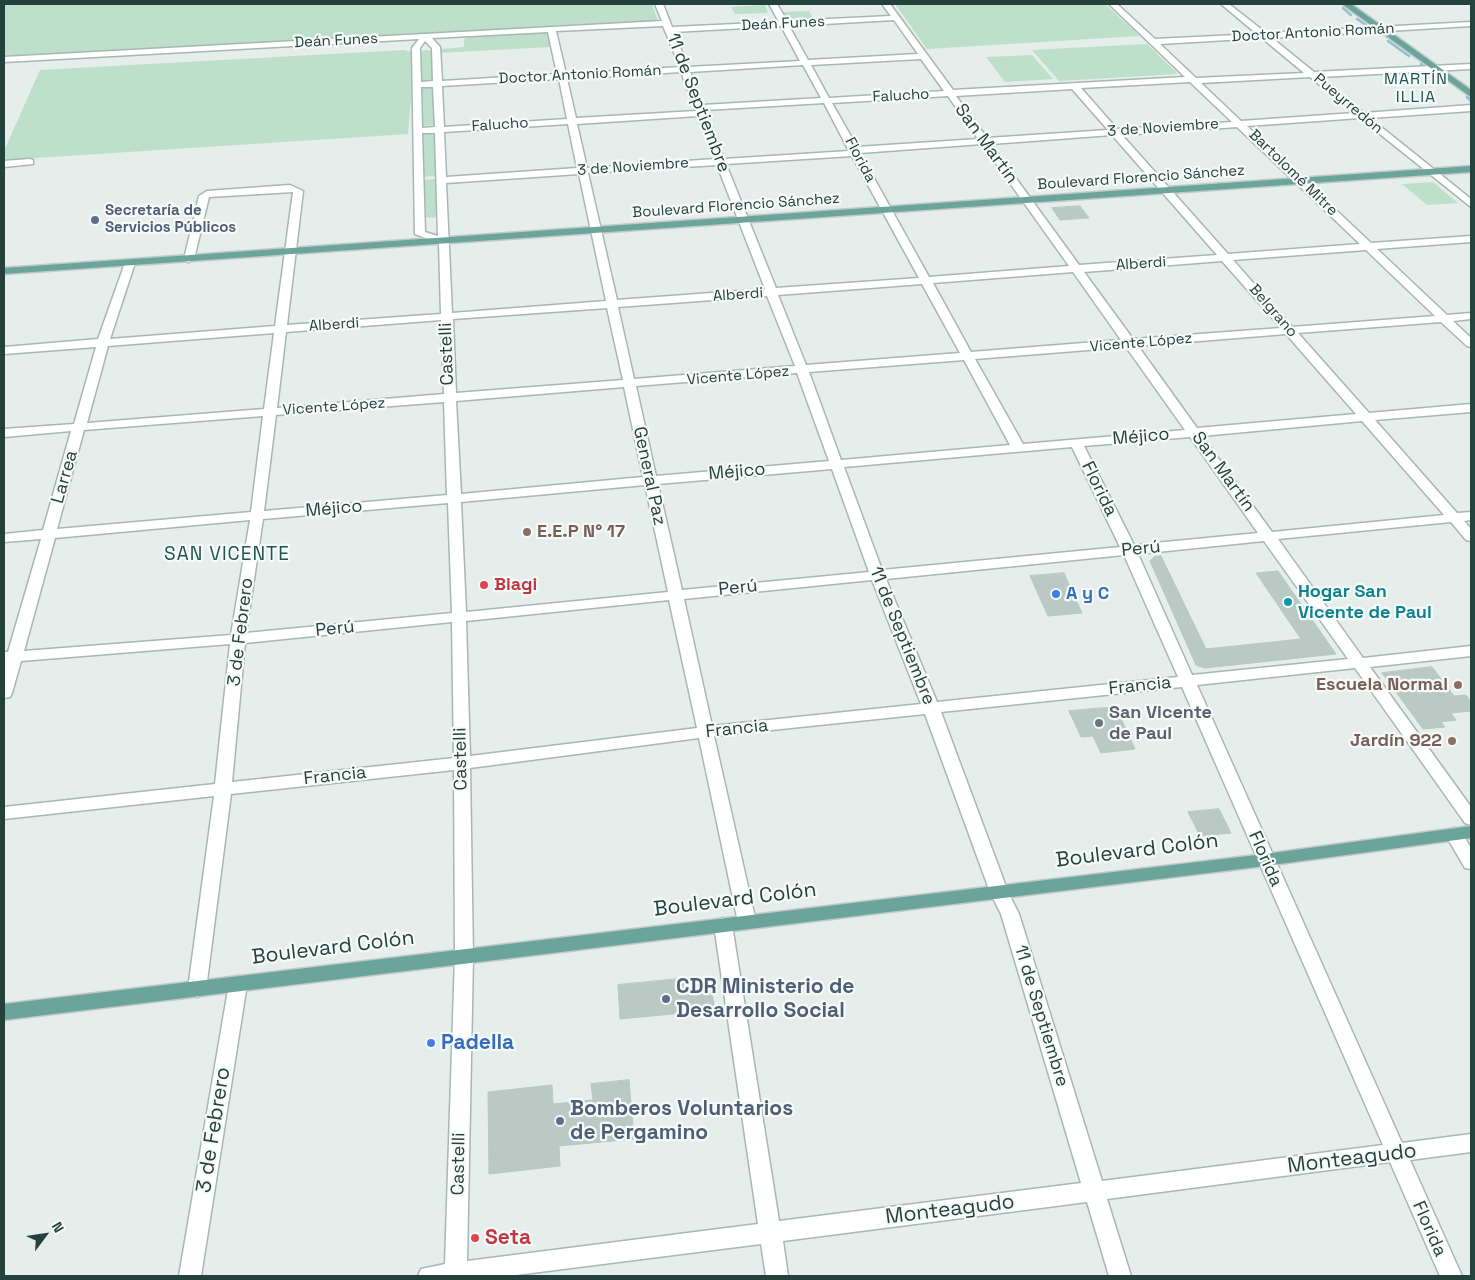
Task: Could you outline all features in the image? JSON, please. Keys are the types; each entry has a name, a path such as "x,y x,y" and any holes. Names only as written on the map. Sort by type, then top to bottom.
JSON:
{"main road":[{"path":"1346,4 1471,94"},
{"name":"Boulevard Florencio Sánchez","path":"4,271 1471,169"},
{"name":"Boulevard Colón","path":"4,1012 1265,860 1463,833"}],"street":[{"name":"11 de Septiembre","path":"659,4 802,370 877,575 931,708 999,892 1010,914 1120,1276"},
{"name":"Florida","path":"773,4 828,100 1018,447"},
{"name":"San Martín","path":"886,4 1132,344 1471,819"},
{"name":"Bartolomé Mitre","path":"1113,4 1471,344"},
{"name":"Pueyrredón","path":"1225,4 1471,204"},
{"name":"Deán Funes","path":"4,60 552,30 785,24 896,18"},
{"name":"Doctor Antonio Román","path":"1154,42 1471,24"},
{"name":"General Paz","path":"552,30 747,922"},
{"name":"Castelli","path":"425,36 436,47 452,499 459,616 464,957 456,1274"},
{"path":"425,36 416,48 420,234 444,241"},
{"name":"Doctor Antonio Román","path":"416,85 924,56"},
{"name":"Falucho","path":"418,131 571,121 828,100 1471,66"},
{"name":"Belgrano","path":"1074,86 1471,537"},
{"name":"3 de Noviembre","path":"419,179 721,161 983,140 1471,108"},
{"path":"4,164 30,162"},
{"name":"3 de Febrero","path":"189,258 204,196 207,194 294,189 298,191 257,516 238,639 223,788 197,989"},
{"name":"Alberdi","path":"4,350 1471,239"},
{"name":"Larrea","path":"4,693 10,656 50,533 103,342 130,263"},
{"name":"Vicente López","path":"4,433 270,411 629,385 1471,316"},
{"name":"Méjico","path":"4,538 1471,408"},
{"name":"Florida","path":"1076,442 1129,550 1188,681 1265,860 1451,1276"},
{"name":"Perú","path":"10,656 238,639 1471,516"},
{"name":"Francia","path":"4,813 462,763 705,732 1471,651"},
{"path":"1463,833 1471,863"},
{"path":"723,925 777,1276"},
{"name":"3 de Febrero","path":"190,1276 238,984"},
{"name":"Monteagudo","path":"429,1276 1471,1143"}],"green space":[{"path":"4,4 652,4 658,21 4,56"},
{"path":"895,4 1105,4 1140,36 927,49"},
{"path":"765,5 768,13 735,14 731,7"},
{"path":"809,11 815,21 789,21 782,12"},
{"path":"541,32 548,34 550,47 439,53 442,49 464,47 464,39 468,37"},
{"path":"1147,44 1178,74 1059,81 1032,50"},
{"path":"404,50 412,52 412,85 408,134 4,160 4,151 40,70"},
{"path":"432,51 432,82 421,83 420,52"},
{"path":"1032,55 1053,79 1005,82 986,57"},
{"path":"421,86 433,86 434,125 421,126"},
{"path":"428,133 434,135 436,176 423,177 422,135"},
{"path":"436,179 437,215 434,218 425,217 423,180"},
{"path":"1433,182 1458,203 1427,205 1402,184"}],"building":[{"path":"1080,206 1089,218 1060,220 1052,208"},
{"name":"Hogar San Vicente de Paul","path":"1161,556 1206,649 1301,639 1256,573 1278,571 1336,654 1205,668 1196,665 1150,561 1154,557"},
{"name":"A y C","path":"1064,573 1082,613 1048,616 1030,576"},
{"name":"Jardín 922","path":"1432,667 1454,696 1466,695 1471,702 1471,711 1451,713 1456,720 1441,722 1445,727 1423,729 1382,673"},
{"name":"San Vicente de Paul","path":"1116,707 1135,749 1101,753 1093,736 1081,737 1069,711"},
{"path":"1219,809 1231,833 1200,836 1188,812"},
{"name":"CDR Ministerio de Desarrollo Social","path":"697,977 699,989 711,988 715,1010 620,1019 618,985"},
{"name":"Bomberos Voluntarios de Pergamino","path":"629,1080 634,1139 559,1146 560,1166 489,1174 488,1092 552,1085 553,1104 593,1100 591,1084"}],"waterway":[{"path":"1343,8 1351,15"},
{"path":"1357,19 1369,27"},
{"path":"1388,41 1409,56"},
{"path":"1431,72 1446,83"},
{"path":"1467,97 1471,101"}],"place":[{"name":"Secretaría de Servicios Públicos","path":"95,220"},
{"name":"E.E.P N° 17","path":"527,532"},
{"name":"Biagi","path":"484,585"},
{"name":"A y C","path":"1056,594"},
{"name":"Hogar San Vicente de Paul","path":"1288,602"},
{"name":"Escuela Normal","path":"1458,685"},
{"name":"San Vicente de Paul","path":"1099,723"},
{"name":"Jardín 922","path":"1452,741"},
{"name":"CDR Ministerio de Desarrollo Social","path":"666,999"},
{"name":"Padella","path":"431,1043"},
{"name":"Bomberos Voluntarios de Pergamino","path":"560,1121"},
{"name":"Seta","path":"475,1238"}],"district":[{"name":"MARTÍN ILLIA","path":"1416,89"},
{"name":"SAN VICENTE","path":"227,555"}]}
